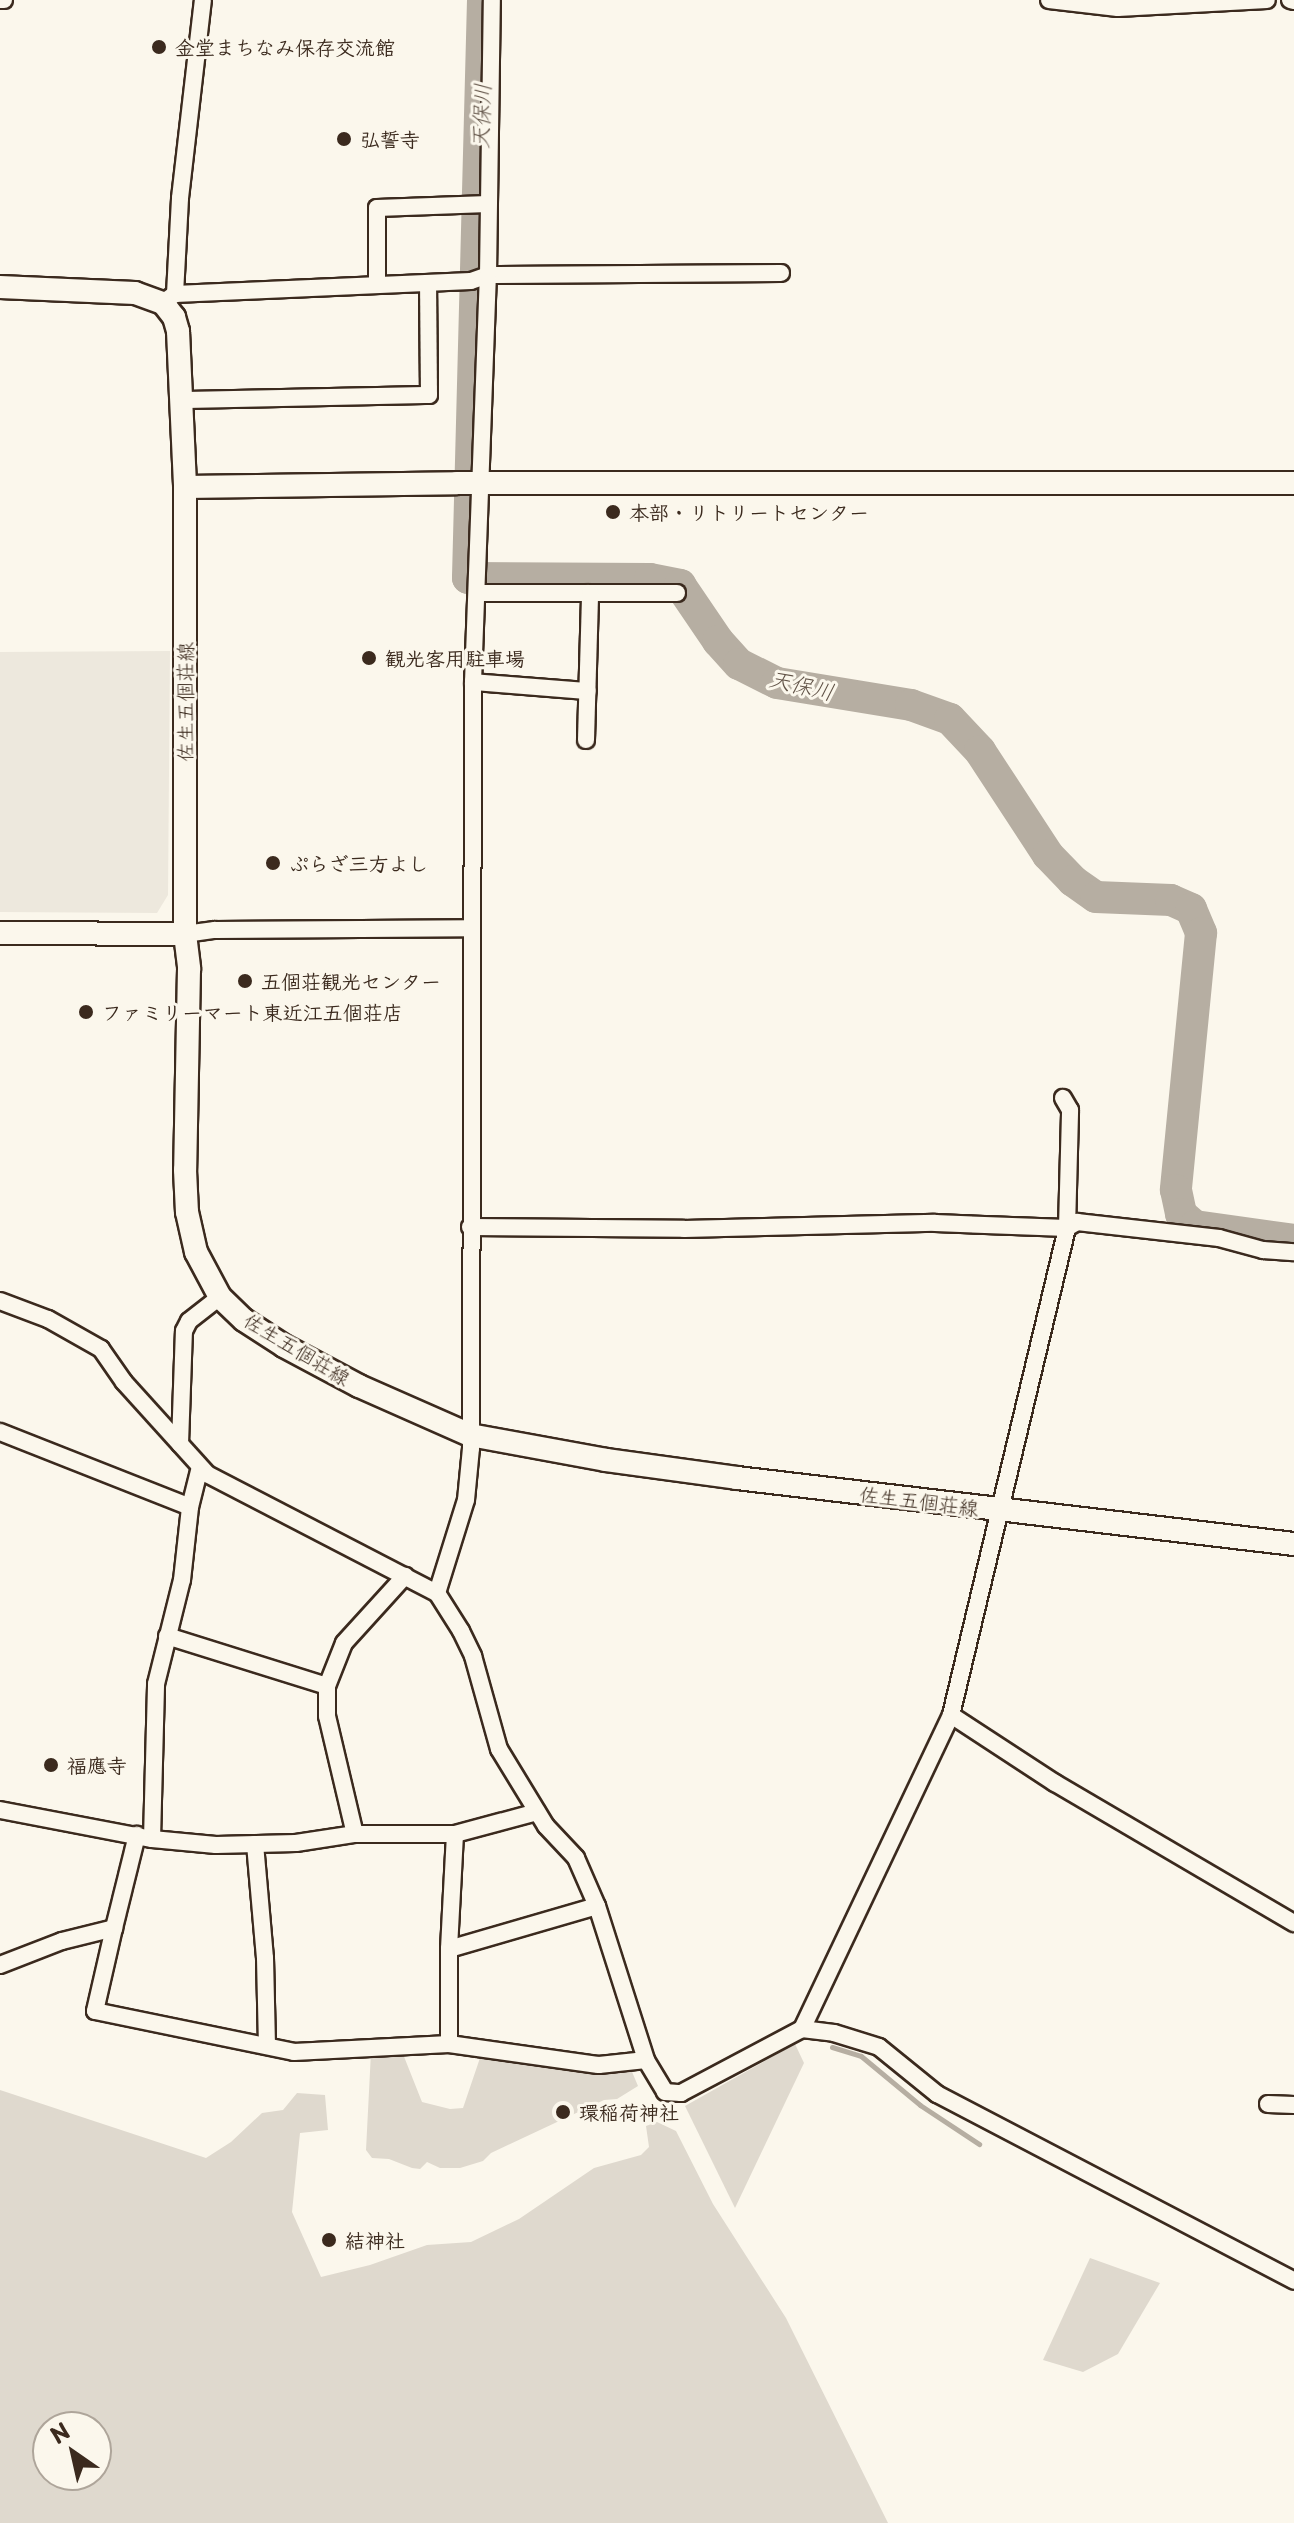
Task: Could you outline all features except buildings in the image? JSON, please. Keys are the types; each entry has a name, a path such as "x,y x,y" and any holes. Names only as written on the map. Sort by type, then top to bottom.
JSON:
{"main road":[{"path":"4,289 135,293 169,298"},
{"name":"佐生五個荘線","path":"169,298 178,331 185,487 185,934 189,969 187,1212 196,1252 220,1297 244,1320 284,1346 359,1386 470,1435 606,1460 999,1512 1294,1544"},
{"path":"185,487 473,483 1294,483"},
{"path":"0,933 185,934"}],"street":[{"path":"203,0 169,298 480,278 781,273"},
{"path":"437,1593 466,1500 470,1435 470,928 473,682 478,583 473,483 481,205 492,0"},
{"path":"1049,0 1118,8 1267,0"},
{"path":"377,284 377,208 481,205"},
{"path":"182,400 429,395 428,283"},
{"path":"478,583 590,593 677,593"},
{"path":"586,740 590,593"},
{"path":"473,682 588,691"},
{"path":"185,934 215,930 470,928"},
{"path":"802,2029 951,1715 1067,1228 1070,1110 1063,1098"},
{"path":"470,1227 684,1229 935,1223 1067,1228 1077,1222 1170,1232 1294,1252"},
{"path":"180,1444 184,1331 189,1321 220,1297"},
{"path":"0,1301 48,1319 101,1349 124,1382 207,1474 437,1593 473,1656 499,1749 546,1826 576,1858 597,1906 646,2060 665,2092 681,2093 802,2029 834,2033 879,2047 937,2094 1294,2281"},
{"path":"0,1432 190,1507"},
{"path":"200,1467 190,1507 182,1580 156,1684 144,1837 114,1928 95,2011 294,2052 449,2044 599,2065 646,2060"},
{"path":"355,1834 327,1716 327,1686 344,1643 405,1576"},
{"path":"167,1636 327,1686"},
{"path":"951,1715 1055,1783 1294,1923"},
{"path":"0,1810 144,1837 255,1844 296,1843 355,1834 455,1834 537,1812"},
{"path":"449,2044 449,1949 455,1834"},
{"path":"255,1844 265,1958 267,2045"},
{"path":"449,1949 597,1906"},
{"path":"0,1965 62,1941 114,1928"},
{"path":"1268,2104 1294,2105"}],"shaded area":[{"path":"170,651 168,895 157,913 0,912 0,652"},
{"path":"795,2044 804,2063 735,2208 685,2106"},
{"path":"401,2049 422,2102 450,2109 463,2108 481,2055 630,2067 638,2086 617,2099 604,2100 491,2153 483,2161 460,2168 440,2168 427,2162 420,2169 412,2168 389,2159 372,2158 366,2150 371,2052"},
{"path":"0,2090 206,2158 231,2142 262,2113 283,2110 297,2093 325,2095 328,2130 300,2133 292,2212 321,2277 370,2265 427,2245 471,2242 519,2219 594,2168 641,2155 649,2147 646,2126 657,2122 676,2131 713,2204 786,2318 888,2523 0,2523"},
{"path":"1090,2258 1160,2283 1118,2354 1083,2372 1043,2360"}],"waterway":[{"name":"天保川","path":"483,0 468,578 650,579 680,585 718,641 739,664 777,683 911,705 950,719 980,751 1048,855 1073,881 1096,897 1171,900 1191,909 1201,933 1176,1190 1181,1214 1195,1226 1294,1240"},
{"path":"832,2047 861,2056 920,2105 979,2144"}],"place":[{"name":"金堂まちなみ保存交流館","path":"159,47"},
{"name":"弘誓寺","path":"344,139"},
{"name":"本部・リトリートセンター","path":"613,512"},
{"name":"観光客用駐車場","path":"369,658"},
{"name":"ぷらざ三方よし","path":"273,863"},
{"name":"五個荘観光センター","path":"245,981"},
{"name":"ファミリーマート東近江五個荘店","path":"86,1012"},
{"name":"福應寺","path":"51,1765"},
{"name":"環稲荷神社","path":"563,2112"},
{"name":"結神社","path":"329,2240"}]}
